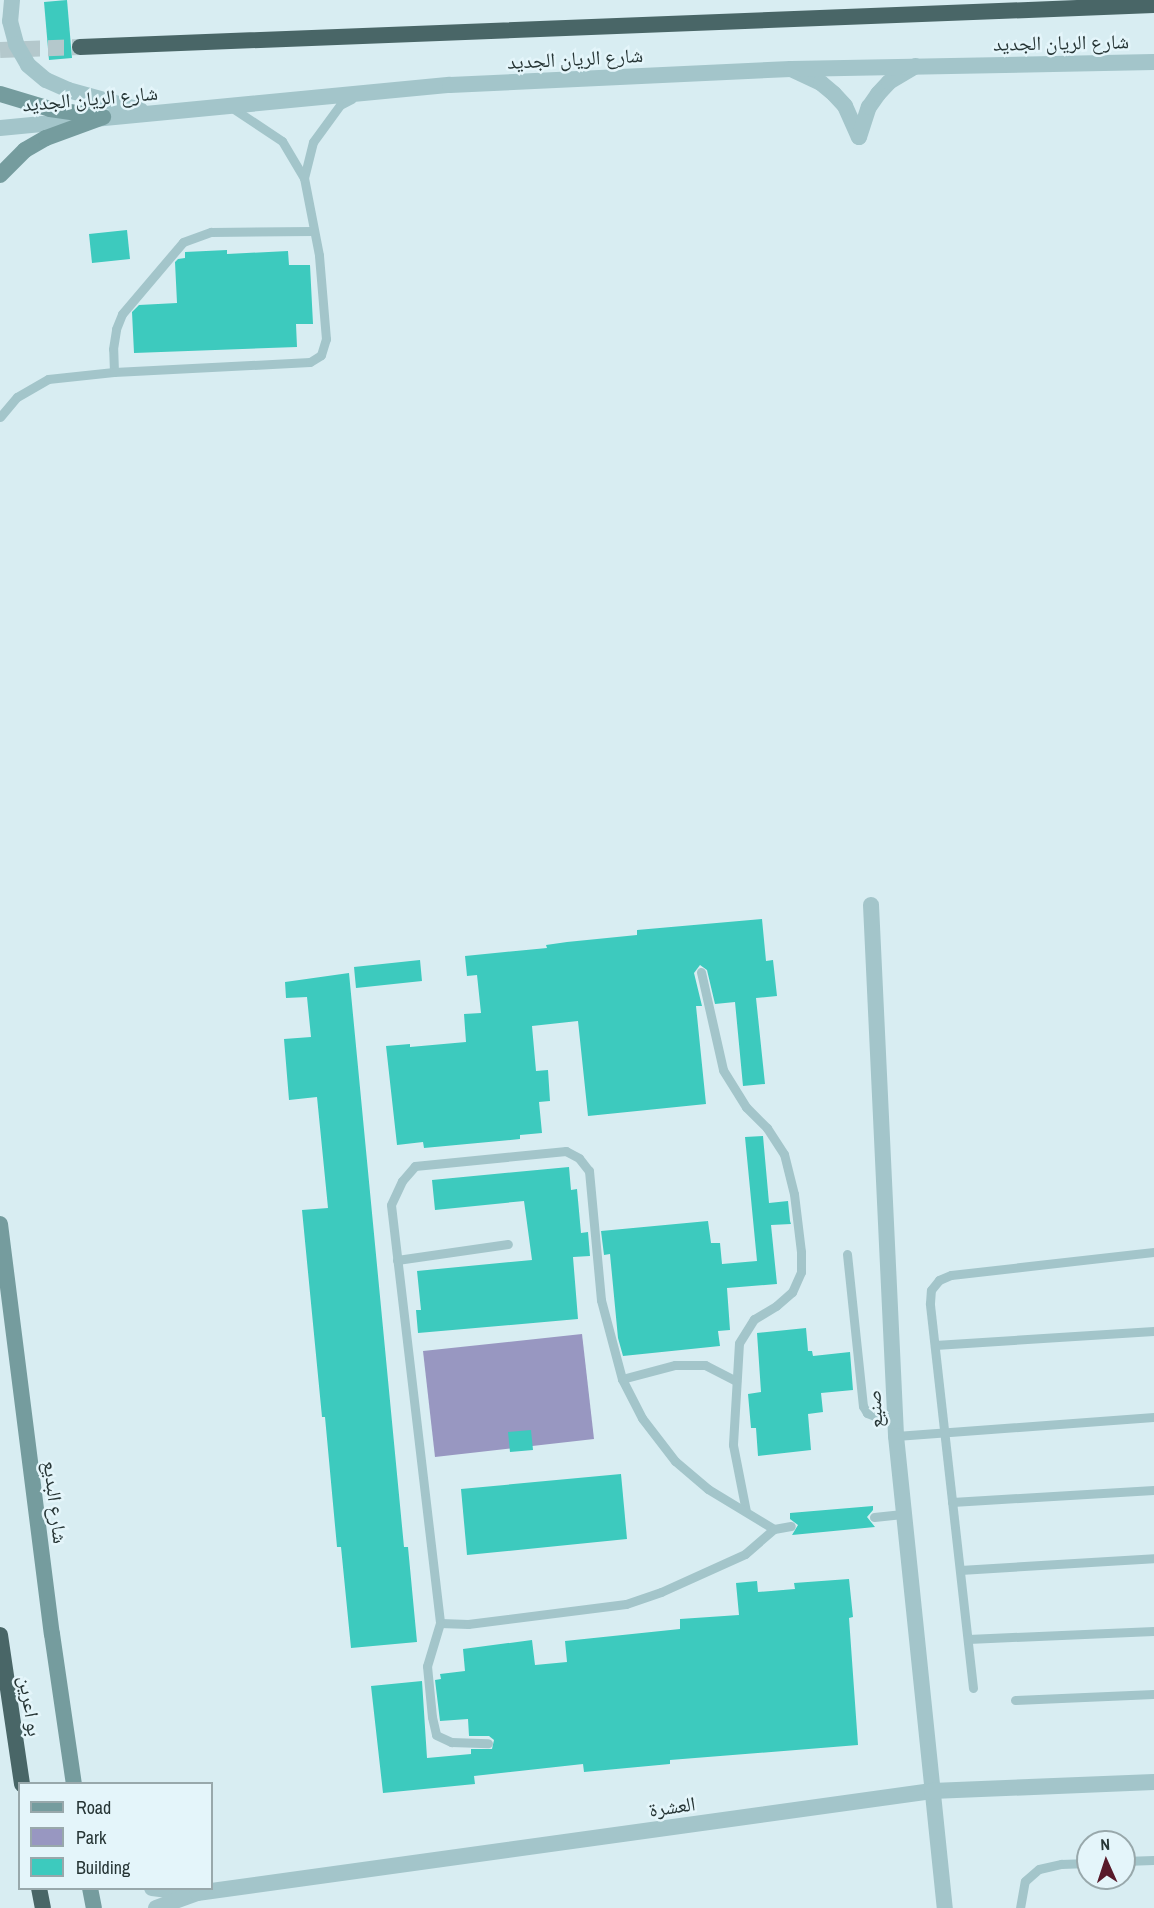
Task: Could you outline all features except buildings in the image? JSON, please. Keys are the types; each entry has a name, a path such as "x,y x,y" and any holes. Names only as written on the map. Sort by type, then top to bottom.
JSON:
{"highway":[{"name":"شارع الريان الجديد","path":"80,47 1154,5"},
{"name":"بو اعرين","path":"0,1635 22,1782"},
{"path":"39,1890 43,1908"}],"main road":[{"path":"0,94 50,109 103,117"},
{"path":"0,175 32,146 103,117"},
{"name":"شارع البديع","path":"0,1224 52,1634 74,1782"},
{"path":"90,1890 94,1908"}],"street":[{"path":"12,0 10,21 16,44 28,64 46,80 68,90 150,113"},
{"name":"شارع الريان الجديد","path":"0,128 450,85 791,69 1154,62"},
{"path":"791,69 822,83 834,94 845,106 859,137 869,107 878,94 889,82 916,66"},
{"name":"صنيع","path":"871,905 896,1436 945,1908"},
{"name":"العشرة","path":"156,1908 197,1893 932,1791 1154,1782"},
{"name":"العشرة","path":"170,1890 197,1893"}],"lane":[{"path":"304,178 313,142 325,124 340,105 362,93"},
{"path":"0,417 17,397 48,379 114,372 310,362 321,355 326,339 319,255 304,178 282,141 229,105"},
{"path":"114,372 113,349 116,329 122,314 183,243 211,232 313,231"},
{"path":"701,972 723,1070 746,1107 767,1128 784,1154 794,1194 801,1252 801,1272 792,1292 754,1318 739,1343 733,1445 746,1511"},
{"path":"488,1743 450,1742 436,1735 428,1691 427,1666 440,1623 392,1205 402,1181 415,1166 566,1151 579,1158 590,1171 601,1300 622,1379 642,1418 675,1461 708,1489 774,1528"},
{"path":"397,1260 508,1244"},
{"path":"973,1688 930,1296 934,1285 944,1277 1154,1252"},
{"path":"847,1254 863,1406 867,1413 895,1418"},
{"path":"935,1345 1154,1331"},
{"path":"622,1379 675,1365 705,1365 736,1381"},
{"path":"896,1436 1154,1417"},
{"path":"952,1502 1154,1490"},
{"path":"874,1517 905,1514"},
{"path":"440,1623 468,1624 626,1604 661,1592 745,1554 774,1528 791,1526"},
{"path":"960,1570 1154,1558"},
{"path":"968,1639 1154,1631"},
{"path":"1015,1700 1154,1694"},
{"path":"1136,1861 1154,1860"},
{"path":"1020,1908 1025,1881 1039,1869 1076,1863"}],"green space":[{"path":"582,1334 594,1439 435,1457 423,1351"}],"tunnel":[{"path":"0,50 80,47"}]}
